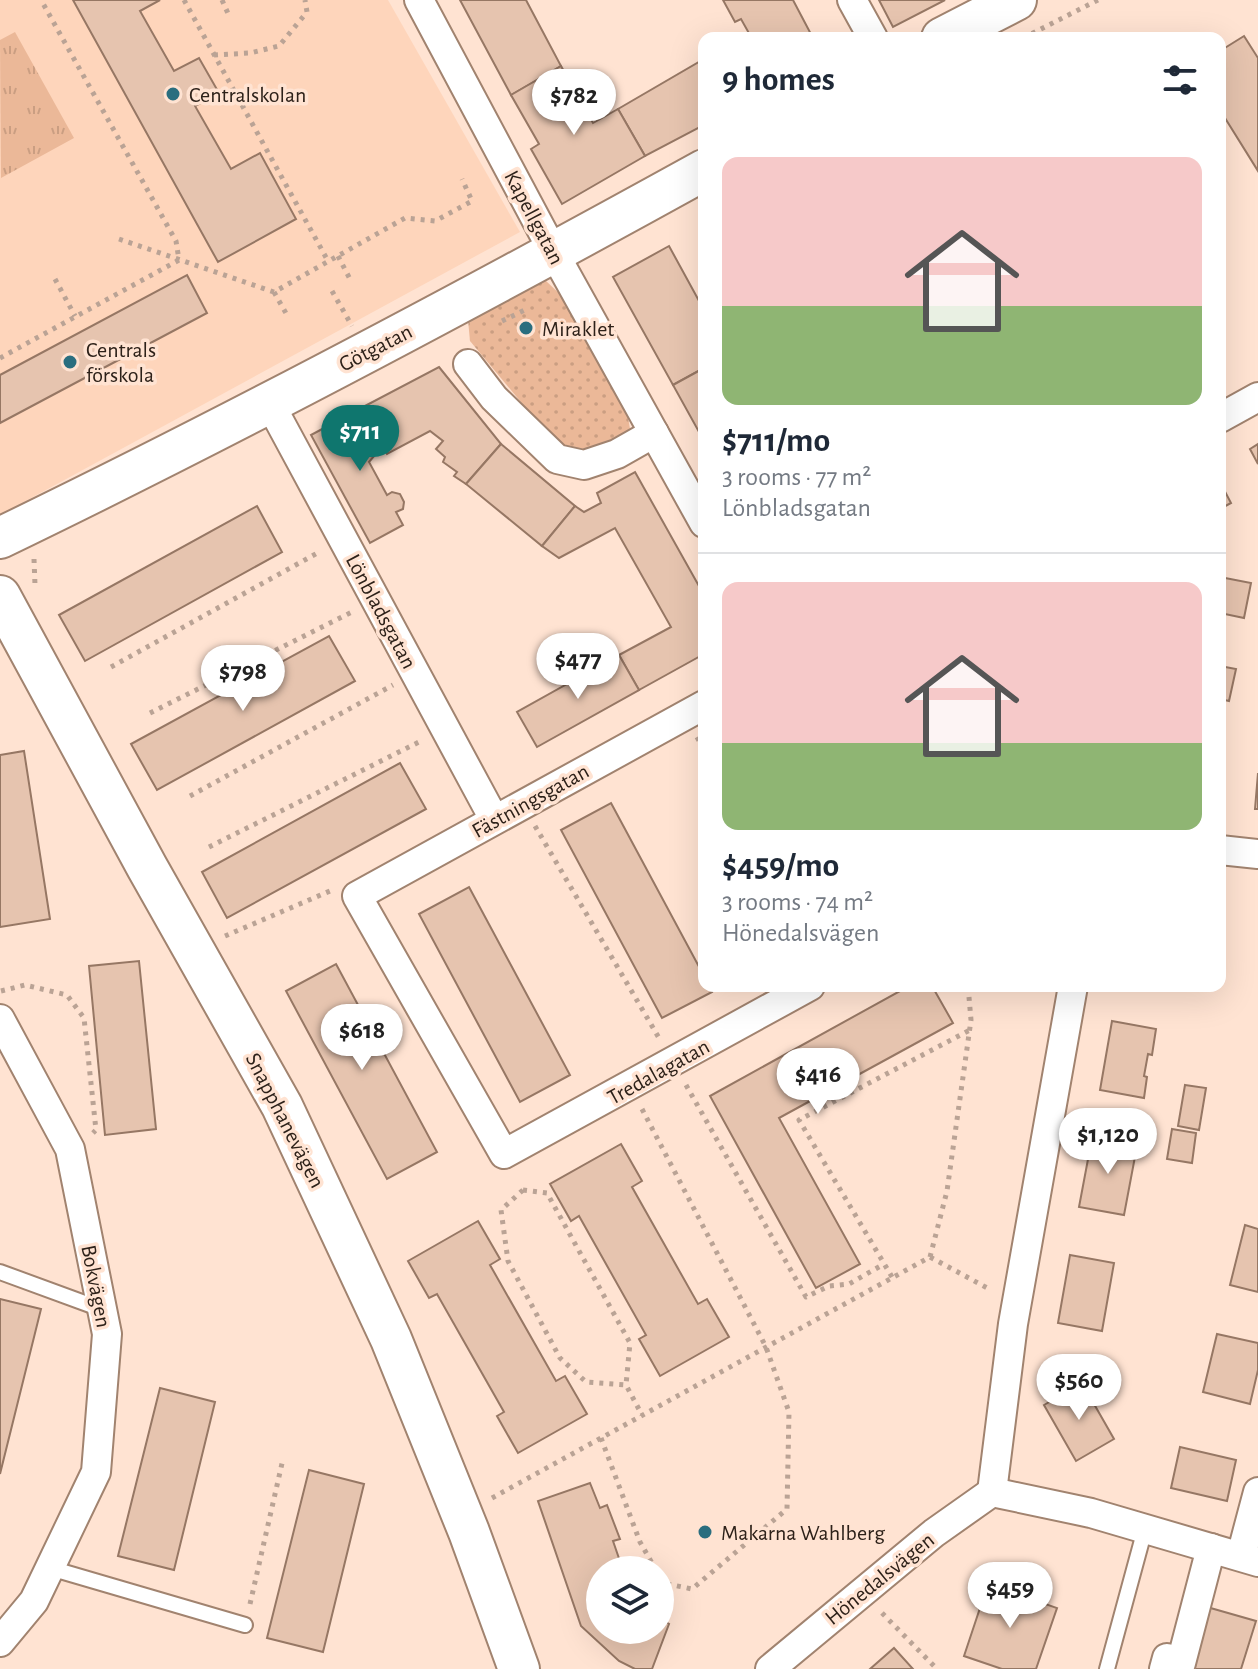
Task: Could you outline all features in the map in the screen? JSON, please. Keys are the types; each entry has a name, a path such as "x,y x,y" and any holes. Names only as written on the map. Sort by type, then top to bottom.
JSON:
{"main road":[{"path":"954,32 1016,0"},
{"name":"Götgatan","path":"0,538 171,454 554,253 698,173"},
{"name":"Snapphanevägen","path":"0,596 147,867 282,1106 391,1339 469,1532 519,1669"}],"street":[{"name":"Kapellgatan","path":"419,0 554,253 698,512"},
{"path":"852,0 870,32"},
{"path":"468,364 494,398 557,459 584,465 617,454 654,433"},
{"path":"1226,415 1258,397"},
{"name":"Lönbladsgatan","path":"269,402 494,819"},
{"name":"Fästningsgatan","path":"357,896 698,708"},
{"path":"1226,851 1258,854"},
{"name":"Tredalagatan","path":"357,896 504,1154 799,992"},
{"path":"1072,992 1016,1303 992,1492 1091,1513 1250,1559 1258,1492"},
{"name":"Bokvägen","path":"0,1019 70,1149 107,1334 96,1472 34,1601 0,1642"},
{"name":"Hönedalsvägen","path":"770,1669 934,1533 992,1492"},
{"path":"1164,1669 1167,1658 1181,1663 1211,1548"}],"lane":[{"path":"0,1272 101,1309"},
{"path":"1107,1669 1145,1529"},
{"path":"50,1568 245,1625"}],"path":[{"path":"41,0 176,241 179,260"},
{"path":"184,0 328,261"},
{"path":"222,0 230,18"},
{"path":"214,55 250,53 279,46 307,12 305,0"},
{"path":"1035,32 1098,0"},
{"path":"274,292 405,218 435,221 472,201 462,179"},
{"path":"119,239 274,292 287,315"},
{"path":"338,256 351,281"},
{"path":"0,358 179,260"},
{"path":"55,279 75,316"},
{"path":"332,291 355,330"},
{"path":"111,667 343,539"},
{"path":"150,713 376,600"},
{"path":"190,796 415,673"},
{"path":"209,847 446,729"},
{"path":"522,804 674,1063 806,1297 829,1286 849,1284 884,1264"},
{"path":"220,938 336,889 357,896"},
{"path":"0,991 25,985 67,995 84,1018 96,1130 70,1149"},
{"path":"484,1503 930,1257 947,1191 970,1030 969,992"},
{"path":"892,1277 799,1120 970,1030"},
{"path":"630,1086 766,1347 789,1412 787,1509 692,1589 674,1585"},
{"path":"626,1385 586,1382 560,1358 508,1261 501,1210 523,1190 547,1193 630,1343 626,1385 642,1415"},
{"path":"930,1257 1016,1303"},
{"path":"601,1438 648,1556"},
{"path":"245,1625 283,1459"},
{"path":"862,1592 937,1669"}],"shaded area":[{"path":"0,0 388,0 520,232 0,515"}],"green space":[{"path":"15,32 74,138 1,178 0,40"},
{"path":"528,280 545,280 564,298 628,417 630,429 624,435 594,450 583,452 568,448 550,437 470,341 468,320"}],"building":[{"path":"73,0 160,0 140,11 174,71 199,58 219,93 195,106 231,169 260,153 296,219 218,262"},
{"path":"460,0 526,0 561,66 511,95"},
{"path":"723,0 793,0 810,32 748,32 741,19 735,22"},
{"path":"879,0 945,0 893,27"},
{"path":"1244,36 1258,58 1258,171 1226,120 1226,47"},
{"path":"698,62 698,128 645,156 618,109"},
{"path":"561,66 593,123 618,109 645,156 562,204 531,149 539,144 511,95"},
{"path":"669,246 698,299 698,371 673,385 613,277"},
{"path":"187,275 207,313 0,423 0,375"},
{"path":"439,367 501,444 466,484 454,476 457,472 443,462 445,457 436,449 443,441 430,431 387,454 363,407"},
{"path":"698,371 698,430 673,385"},
{"path":"363,407 382,442 370,448 375,455 369,462 387,495 392,492 400,494 404,502 403,509 396,512 403,525 370,543 311,435"},
{"path":"501,444 575,506 542,546 466,484"},
{"path":"1258,444 1258,464 1250,449"},
{"path":"635,472 698,584 698,657 639,690 619,655 671,627 615,528 559,558 542,546 575,506 584,512 601,503 597,493"},
{"path":"257,506 282,552 85,661 59,615"},
{"path":"1226,578 1251,583 1244,618 1226,614"},
{"path":"329,636 355,681 157,790 131,744"},
{"path":"619,655 639,690 537,747 517,712"},
{"path":"1226,667 1236,669 1229,701 1226,700"},
{"path":"24,751 50,919 0,927 0,755"},
{"path":"400,763 426,809 227,918 202,872"},
{"path":"1258,773 1258,809 1255,809"},
{"path":"611,803 698,965 698,992 712,992 662,1018 561,830"},
{"path":"469,887 570,1075 520,1102 419,914"},
{"path":"139,961 156,1129 105,1135 89,966"},
{"path":"336,964 437,1152 387,1179 286,991"},
{"path":"898,992 935,992 953,1023 779,1118 860,1264 816,1288 710,1096"},
{"path":"1112,1021 1156,1029 1152,1055 1148,1054 1144,1076 1147,1077 1144,1098 1100,1090"},
{"path":"1185,1085 1206,1088 1199,1130 1178,1126"},
{"path":"1172,1129 1196,1133 1192,1163 1167,1159"},
{"path":"1092,1138 1137,1146 1124,1215 1079,1207"},
{"path":"621,1144 642,1181 632,1187 698,1304 707,1299 729,1337 660,1376 639,1339 646,1335 579,1216 571,1221 550,1184"},
{"path":"478,1221 500,1259 490,1265 556,1381 565,1376 587,1414 518,1453 497,1416 504,1412 437,1294 429,1298 408,1261"},
{"path":"1245,1225 1258,1229 1258,1292 1230,1285"},
{"path":"1070,1255 1114,1263 1102,1331 1058,1323"},
{"path":"0,1299 41,1309 0,1474"},
{"path":"1217,1334 1258,1343 1258,1370 1250,1404 1203,1392"},
{"path":"1082,1383 1114,1439 1076,1461 1044,1405"},
{"path":"160,1388 215,1402 174,1570 118,1556"},
{"path":"1180,1447 1236,1460 1227,1501 1171,1488"},
{"path":"309,1470 364,1484 323,1652 267,1638"},
{"path":"590,1483 600,1508 607,1505 620,1539 613,1541 618,1556 586,1556 586,1631 581,1626 538,1501"},
{"path":"988,1584 1057,1608 1036,1669 1002,1669 964,1656"},
{"path":"1207,1607 1256,1621 1241,1669 1188,1669"},
{"path":"601,1644 661,1644 652,1669 635,1669 619,1661"},
{"path":"894,1648 913,1669 870,1669"}],"place":[{"name":"Centralskolan","path":"173,94"},
{"name":"Miraklet","path":"526,328"},
{"name":"Centrals förskola","path":"70,362"},
{"name":"Makarna Wahlberg","path":"705,1532"}]}
